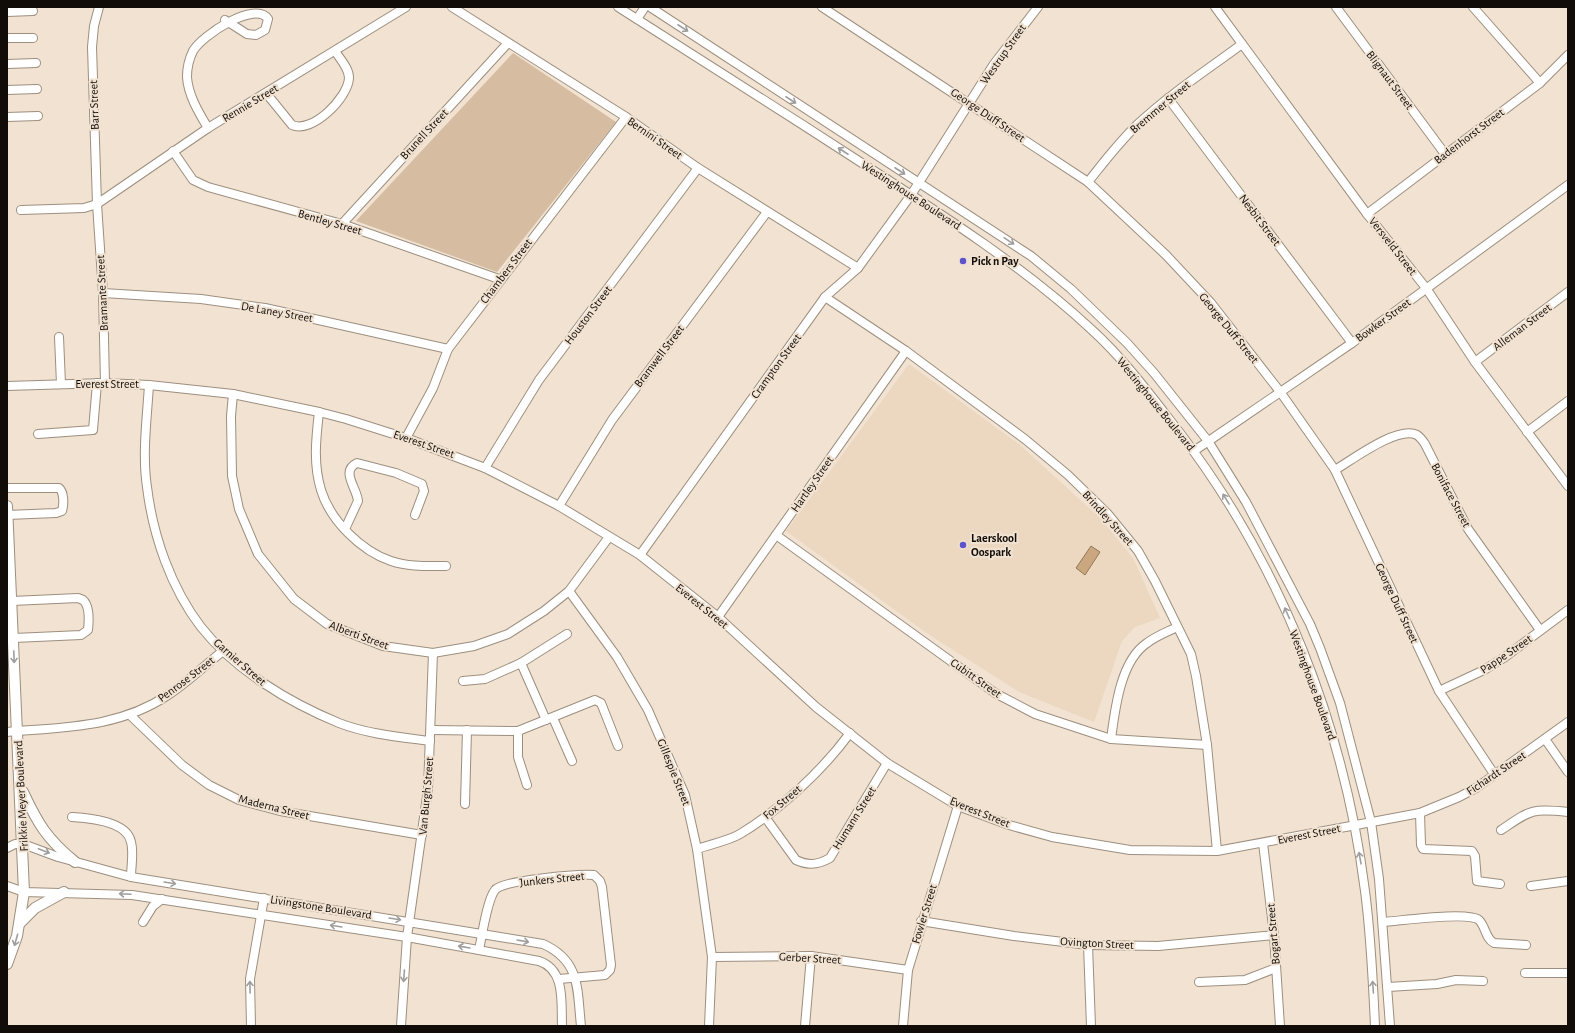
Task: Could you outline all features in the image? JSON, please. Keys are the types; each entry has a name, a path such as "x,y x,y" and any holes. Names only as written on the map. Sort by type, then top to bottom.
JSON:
{"main road":[{"name":"Frikkie Meyer Boulevard","path":"7,506 21,789 24,892 19,924 12,952 7,964"},
{"path":"21,789 45,834 55,846 75,862"},
{"path":"19,924 35,908 64,892"}],"street":[{"name":"Barr Street","path":"97,204 92,47 94,26 99,7"},
{"name":"Rennie Street","path":"97,204 208,128 406,7"},
{"name":"Bernini Street","path":"452,7 507,44 626,117 698,168 858,268"},
{"name":"Westinghouse Boulevard","path":"618,7 911,194 1008,260 1091,329 1138,379 1194,451 1258,552 1291,621 1312,674 1331,730 1354,826 1368,917 1375,1026"},
{"path":"636,19 645,7"},
{"name":"Westinghouse Boulevard","path":"650,7 918,183 1017,246 1071,289 1127,343 1154,373 1208,441 1246,502 1278,560 1320,648 1340,703 1371,822 1383,922 1390,1026"},
{"name":"George Duff Street","path":"822,7 1088,182 1166,255 1211,303 1281,393 1335,470 1439,692 1494,774"},
{"name":"Westrup Street","path":"918,183 994,64 1038,7"},
{"name":"Versveld Street","path":"1215,7 1367,214 1426,288 1475,362 1568,486"},
{"name":"Blignaut Street","path":"1336,7 1445,154"},
{"path":"1473,7 1540,83"},
{"path":"208,128 196,107 187,78 188,63 194,50 202,40 226,20 236,14 252,9 264,13 268,20 265,30 256,35 247,34 226,20"},
{"path":"7,12 33,11"},
{"path":"7,38 33,38"},
{"name":"Brunell Street","path":"342,224 507,44"},
{"name":"Bremmer Street","path":"1088,182 1119,144 1168,98 1242,44"},
{"path":"266,93 292,125 302,127 321,118 340,99 349,80 347,70 335,51"},
{"name":"Badenhorst Street","path":"1367,214 1540,83 1568,55"},
{"path":"7,64 36,63"},
{"path":"7,90 37,89"},
{"name":"Nesbit Street","path":"1168,98 1352,343"},
{"path":"7,117 38,116"},
{"name":"Chambers Street","path":"406,438 433,388 448,348 626,117"},
{"name":"Bentley Street","path":"173,151 186,173 199,184 342,224 499,280"},
{"name":"Houston Street","path":"485,468 538,380 698,168"},
{"name":"Crampton Street","path":"640,555 826,297 858,268 918,183"},
{"name":"Bowker Street","path":"1194,451 1281,393 1352,343 1568,185"},
{"path":"21,210 84,208 97,204"},
{"name":"Bramante Street","path":"97,204 103,293 106,383"},
{"name":"Bramwell Street","path":"559,506 612,420 767,212"},
{"name":"Alleman Street","path":"1475,362 1568,292"},
{"name":"De Laney Street","path":"103,293 201,299 265,308 448,348"},
{"name":"Brindley Street","path":"826,297 906,351 1026,440 1068,475 1107,513 1138,551 1155,581 1191,654 1207,745 1217,851"},
{"path":"59,337 61,384"},
{"name":"Hartley Street","path":"718,617 906,351"},
{"path":"38,434 93,430 96,383"},
{"name":"Everest Street","path":"7,386 106,383 149,385 233,394 318,412 454,454 485,468 559,506 640,555 718,617 816,707 887,763 958,806 1009,825 1052,837 1100,846 1161,851 1217,851 1371,822"},
{"name":"Garnier Street","path":"149,385 145,450 146,486 154,526 166,562 180,592 201,626 223,651 277,694 340,723 391,736 430,741"},
{"name":"Alberti Street","path":"233,394 231,416 232,476 239,508 258,554 294,599 327,624 383,646 433,653 474,646 508,634 544,611 568,592 609,537"},
{"path":"1527,432 1568,401"},
{"path":"318,412 315,447 321,490 329,507 345,529 366,548 391,561 415,566 446,566"},
{"name":"Boniface Street","path":"1335,470 1390,438 1409,432 1418,435 1425,444 1468,529 1540,630"},
{"path":"345,529 358,501 349,473 351,467 357,463 396,473 422,484 424,491 415,515"},
{"path":"7,488 59,488 62,493 63,508 62,511 56,512 8,515"},
{"name":"Cubitt Street","path":"776,535 995,693 1035,714 1111,740 1207,745"},
{"name":"Gillespie Street","path":"568,592 618,657 648,710 685,795 698,849 712,957 709,1026"},
{"path":"12,601 78,598 86,603 89,625 88,630 80,635 14,638"},
{"name":"Pappe Street","path":"1439,692 1484,670 1505,657 1568,610"},
{"path":"1111,740 1116,701 1131,660 1138,650 1146,643 1177,628"},
{"path":"463,681 485,679 521,663 567,634"},
{"name":"Penrose Street","path":"7,732 79,727 130,715 168,695 223,651"},
{"name":"Van Burgh Street","path":"401,1026 407,938 422,835 431,730 433,653"},
{"path":"521,663 572,761"},
{"path":"431,730 518,731 593,700 597,700 601,703 618,746"},
{"name":"Maderna Street","path":"130,715 182,765 209,785 239,800 280,811 422,835"},
{"name":"Fichardt Street","path":"1371,822 1420,813 1459,798 1476,788 1568,722"},
{"path":"465,804 467,730"},
{"path":"518,731 518,757 527,785"},
{"name":"Fox Street","path":"698,849 735,836 765,817 818,771 834,755 850,734"},
{"path":"1545,739 1568,772"},
{"name":"Humann Street","path":"765,817 796,860 803,864 813,865 822,862 830,858 887,763"},
{"name":"Fowler Street","path":"903,1026 908,970 921,921 958,806"},
{"path":"1501,830 1528,812 1534,810 1568,812"},
{"path":"1420,813 1421,845 1423,849 1472,851 1475,856 1477,881 1500,884"},
{"path":"72,817 112,822 124,831 132,843 131,877"},
{"name":"Bogart Street","path":"1263,843 1274,935 1280,1026"},
{"path":"7,848 15,844 23,844"},
{"name":"Livingstone Boulevard","path":"23,844 75,862 131,877 543,944 554,949 571,966 576,977 581,1026"},
{"name":"Junkers Street","path":"480,950 482,933 493,892 502,884 538,879 594,875 600,880 602,887 611,965 610,970 605,975 559,979"},
{"path":"1531,886 1568,881"},
{"name":"Livingstone Boulevard","path":"7,886 24,892 132,895 162,899 480,950 546,963 554,970 559,979"},
{"path":"251,1026 250,979 264,898"},
{"path":"143,922 152,906 162,899"},
{"path":"1383,922 1453,916 1474,918 1479,921 1489,940 1494,943 1526,945"},
{"name":"Ovington Street","path":"921,921 1014,936 1088,945 1158,946 1274,935"},
{"path":"1088,945 1090,1026"},
{"path":"805,1026 811,956"},
{"name":"Gerber Street","path":"712,957 811,956 908,970"},
{"path":"1199,982 1245,980 1276,968"},
{"path":"1525,973 1568,973"},
{"path":"559,979 562,1026"},
{"path":"1388,988 1437,984 1456,980 1483,980"}],"shaded area":[{"path":"513,53 616,122 497,272 356,221"},
{"name":"Laerskool Oospark","path":"909,364 1020,445 1100,518 1133,558 1160,618 1135,627 1122,641 1094,722 1019,692 928,634 786,531"},
{"path":"1091,546 1100,552 1085,575 1076,568"}],"place":[{"name":"Pick n Pay","path":"963,261"},
{"name":"Laerskool Oospark","path":"963,545"}]}
